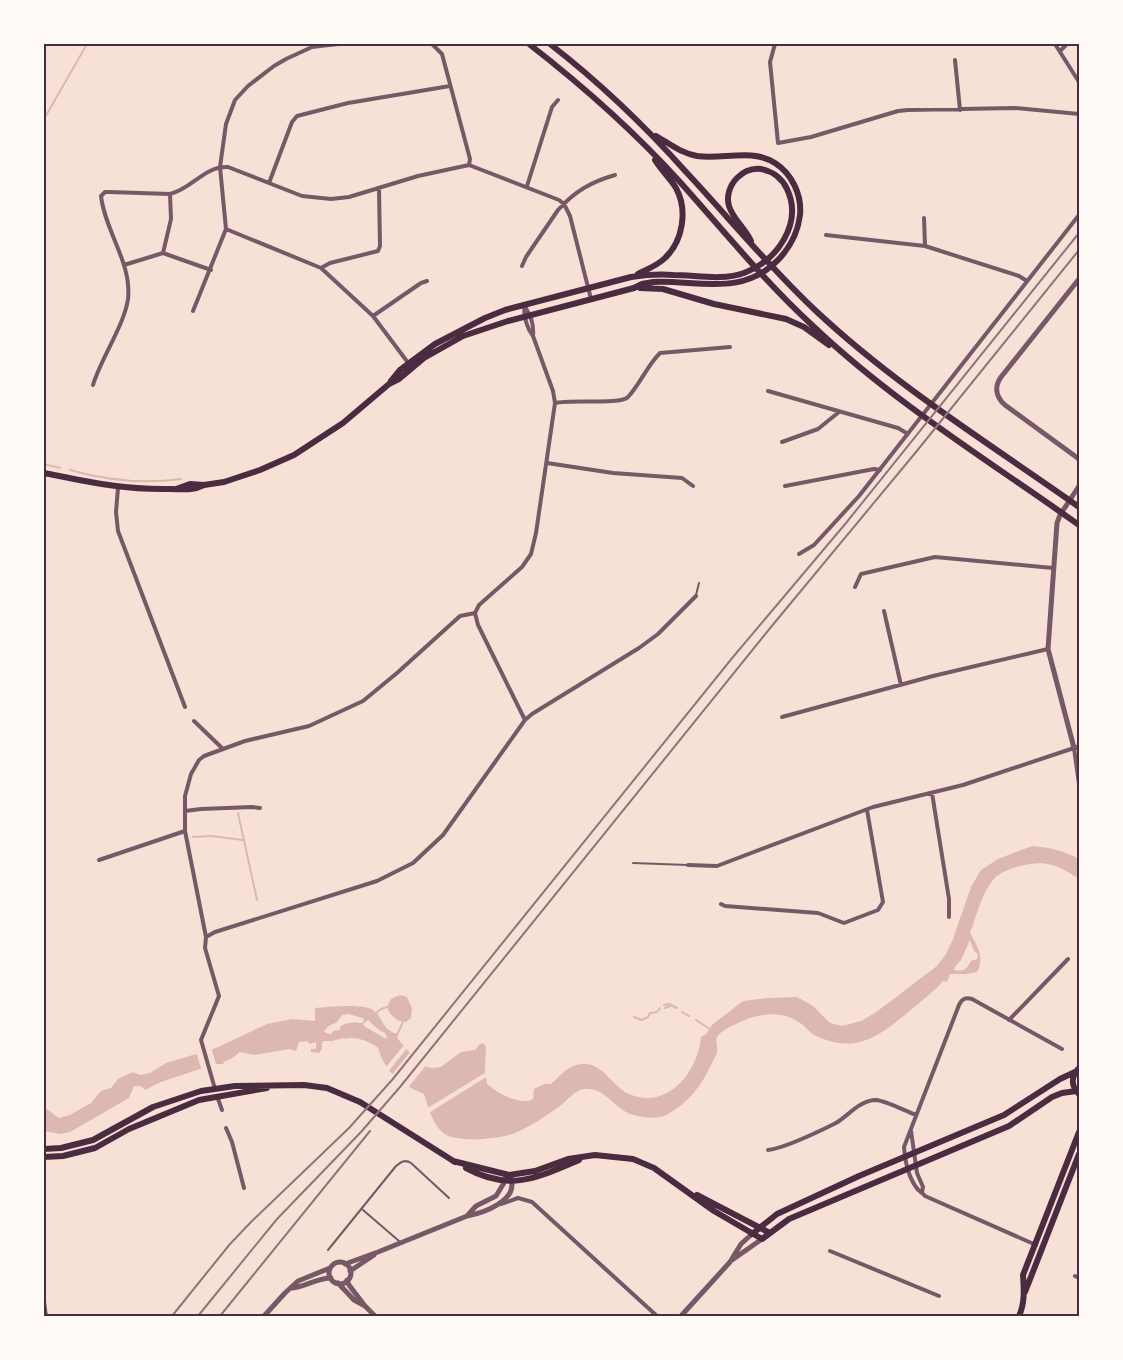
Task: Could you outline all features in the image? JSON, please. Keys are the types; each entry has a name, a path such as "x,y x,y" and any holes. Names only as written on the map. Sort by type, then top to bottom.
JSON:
{"main road":[{"path":"529,44 587,91 652,152 773,287 840,352"},
{"path":"550,44 649,132 755,249 855,346 920,396 1079,507"},
{"path":"411,365 463,336 527,316 634,288 642,284 654,282 730,284 750,279 767,270 788,248 797,231 800,212 798,195 794,184 788,176 774,162 767,159 750,155 696,156 676,149 649,132"},
{"path":"631,277 659,264 677,241 680,233 682,209 680,197 675,186 661,170 652,152"},
{"path":"44,473 118,488 176,489 190,484 204,485 241,477 294,455 343,423 389,384 399,379 411,365 435,344 472,324 505,310 631,277 655,274 727,276 744,273 771,257 786,238 792,216 792,205 785,185 773,173 757,169 749,170 738,177 729,190 728,197 729,206 734,217 748,233 755,249"},
{"path":"634,288 663,289 714,304 786,319 804,327 912,407 1079,525"},
{"path":"1077,1070 1072,1083 1078,1092"},
{"path":"752,1234 777,1214 859,1176 1004,1115 1077,1070"},
{"path":"44,1149 61,1148 93,1140 154,1107 215,1088 256,1085 271,1087"},
{"path":"44,1157 63,1156 96,1148 129,1129 199,1100 293,1085 316,1086 346,1095 453,1161 474,1172 504,1181 512,1182 539,1176 587,1156"},
{"path":"453,1161 509,1175 535,1171 568,1159 587,1156 603,1155 633,1159 654,1168 714,1211 762,1239 789,1219 1010,1126 1062,1092 1078,1092"},
{"path":"1019,1316 1023,1308 1023,1275 1079,1132"},
{"path":"1024,1295 1077,1165 1079,1154"},
{"path":"689,1192 770,1233"}],"street":[{"path":"193,311 226,229 220,167 226,124 238,95 274,66 286,59 312,47 338,44"},
{"path":"432,44 442,54 470,159 469,165"},
{"path":"774,44 770,62 778,143 811,136 898,111 1015,108 1079,114"},
{"path":"1055,44 1061,50 1079,82"},
{"path":"1061,50 1067,44"},
{"path":"955,60 960,110"},
{"path":"269,183 292,122 297,116 348,103 450,86"},
{"path":"527,186 552,107 558,100"},
{"path":"93,385 126,306 128,289 124,265 101,196 105,192 170,194 184,189 211,170 220,167 228,167 302,196 319,198 349,197 418,176 469,165 527,186 564,204 570,216 591,300"},
{"path":"522,266 558,210 564,204 576,193 595,181 615,175"},
{"path":"321,268 330,263 378,251 380,246 379,188"},
{"path":"164,253 172,219 170,194"},
{"path":"799,554 814,546 859,496 1079,215"},
{"path":"924,218 925,246"},
{"path":"226,229 321,268 373,316 411,365"},
{"path":"826,235 925,246 1019,276 1028,281"},
{"path":"124,265 164,253 211,270"},
{"path":"1079,279 1000,378 996,390 998,397 1005,405 1079,459"},
{"path":"373,316 421,283 427,281"},
{"path":"524,306 529,331 533,336 554,391 556,403 536,533 531,554 522,567 479,605 475,614 478,626 525,720"},
{"path":"556,403 567,401 620,401 628,396 660,354 730,347"},
{"path":"768,391 898,428 908,434"},
{"path":"782,442 818,429 839,412"},
{"path":"547,463 613,473 682,478 693,486"},
{"path":"785,486 874,469 880,470"},
{"path":"1079,486 1058,519 1048,649 1077,748 1079,784"},
{"path":"118,488 116,512 118,531 185,707"},
{"path":"855,587 862,574 936,557 1053,568"},
{"path":"206,937 215,932 377,880 413,863 442,835 525,720 639,648 658,634 696,596"},
{"path":"884,611 901,685"},
{"path":"222,1110 202,1046 202,1037 219,996 205,948 206,937 185,831 185,796 194,767 204,756 222,748 310,726 363,701 460,616 475,614"},
{"path":"782,717 932,676 1048,649"},
{"path":"194,721 222,748"},
{"path":"688,865 716,866 893,801 963,785 1077,748"},
{"path":"932,793 949,899 949,917"},
{"path":"185,811 201,808 258,806 260,808"},
{"path":"721,904 725,906 818,914 844,924 878,910 883,902 867,810"},
{"path":"99,860 185,831"},
{"path":"1009,1020 1068,959"},
{"path":"1042,1248 930,1199 917,1189 905,1157 906,1141 961,1001 966,998 972,999 1062,1049"},
{"path":"768,1150 793,1142 828,1126 840,1120 852,1110 872,1101 879,1101 916,1115"},
{"path":"226,1128 232,1142 244,1188"},
{"path":"911,1131 917,1173 922,1192"},
{"path":"1068,1161 1077,1165"},
{"path":"467,1216 476,1206 496,1196 509,1175 512,1182 508,1195 498,1204"},
{"path":"264,1316 298,1281 330,1268 337,1263 345,1264 378,1252 467,1216 479,1214 512,1199 525,1199 532,1202 657,1316"},
{"path":"681,1316 730,1262 741,1244 752,1234"},
{"path":"730,1262 762,1239"},
{"path":"830,1251 939,1296"},
{"path":"375,1316 365,1306 347,1280 350,1271 378,1252"},
{"path":"345,1264 350,1271"},
{"path":"330,1268 331,1278 354,1300 365,1306"},
{"path":"1075,1276 1079,1278"},
{"path":"291,1288 331,1278"},
{"path":"338,1283 347,1280"},
{"path":"44,1302 46,1316"}],"lane":[{"path":"696,596 699,583"},
{"path":"633,863 688,865"},
{"path":"328,1250 396,1166 405,1161 411,1163 449,1198"},
{"path":"362,1210 401,1242"}],"shaded area":[{"path":"1032,846 1057,850 1079,859 1079,879 1060,868 1042,863 1019,866 997,876 985,892 970,933 980,957 977,972 950,974 947,982 943,981 890,1027 867,1040 855,1043 829,1041 814,1035 797,1021 779,1015 767,1014 753,1017 728,1028 717,1037 717,1054 698,1088 674,1111 664,1116 650,1118 630,1114 602,1093 584,1089 574,1094 537,1122 515,1133 479,1139 451,1137 437,1126 424,1094 401,1082 390,1072 378,1048 362,1040 343,1038 324,1041 319,1053 311,1052 311,1049 316,1049 316,1042 310,1044 307,1041 299,1042 296,1051 290,1049 254,1055 240,1052 223,1062 224,1064 215,1064 161,1082 145,1090 141,1086 134,1086 129,1098 70,1132 61,1134 44,1131 44,1107 59,1118 70,1115 91,1103 101,1091 111,1088 118,1079 133,1072 140,1075 150,1073 166,1063 216,1048 267,1024 292,1019 315,1021 315,1008 336,1006 354,1006 373,1010 388,1030 397,1034 398,1039 420,1065 432,1068 441,1067 461,1052 475,1050 483,1043 486,1047 485,1070 487,1084 512,1099 529,1101 533,1099 534,1089 544,1084 551,1084 571,1067 580,1064 592,1065 598,1068 618,1087 629,1094 643,1098 656,1097 678,1085 694,1063 701,1037 706,1034 712,1025 743,1001 797,997 813,1006 830,1023 842,1026 861,1021 875,1013 937,966 946,954 953,939 971,887 981,870 998,859","holes":["970,940 974,951 978,954 977,959 971,961 965,969 960,971 954,970","348,1014 363,1018 364,1021 362,1023 345,1024 340,1027 340,1030 333,1031 331,1034 326,1033 324,1031 330,1025 336,1023 342,1015","368,1020 385,1033 386,1039 363,1024"]},
{"path":"400,995 407,997 412,1008 411,1018 406,1022 394,1018 387,1007 391,999"}],"pier":[{"path":"405,1044 408,1047 388,1072 385,1068"},
{"path":"211,1047 217,1068 202,1071 196,1052"},
{"path":"411,1051 421,1063 427,1064 407,1089 390,1077"},
{"path":"488,1071 488,1076 427,1114 426,1109"}],"waterway":[{"path":"44,119 87,44"},
{"path":"44,464 60,468"},
{"path":"70,470 125,480 181,479"},
{"path":"238,813 257,900"},
{"path":"193,837 211,836 243,840"},
{"path":"664,1005 669,1004 677,1008"},
{"path":"665,1008 672,1005"},
{"path":"375,1014 387,1007"},
{"path":"634,1017 642,1020 648,1017 650,1013 657,1012 660,1008"},
{"path":"682,1012 689,1016"},
{"path":"696,1020 711,1030"},
{"path":"397,1035 403,1022"}],"railway":[{"path":"172,1316 230,1244 349,1128 392,1080 733,657 846,523 1079,233"},
{"path":"198,1316 277,1219 361,1132 400,1087 771,627 916,452 1079,250"},
{"path":"220,1316 370,1131"}]}
